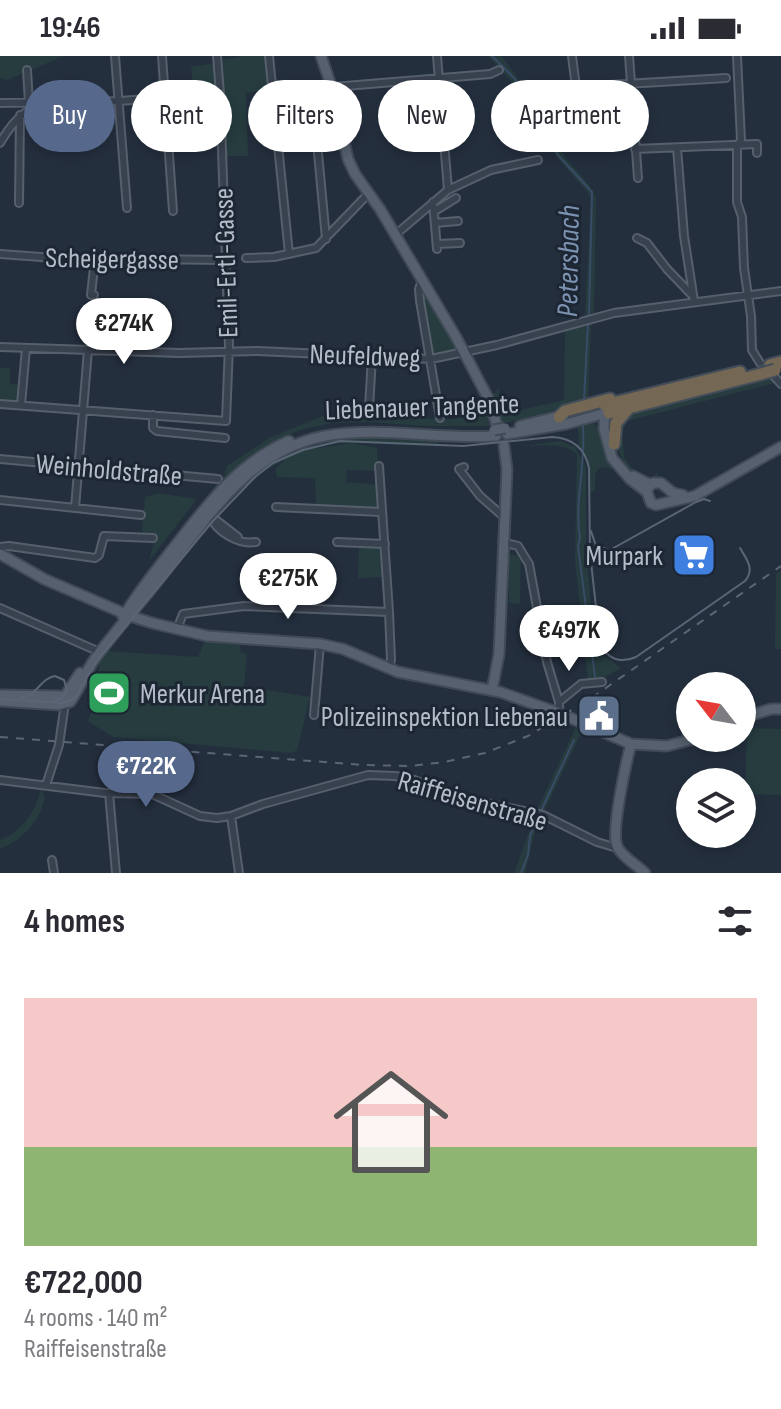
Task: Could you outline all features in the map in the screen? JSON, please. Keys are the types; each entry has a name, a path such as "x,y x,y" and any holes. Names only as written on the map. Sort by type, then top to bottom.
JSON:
{"highway":[{"path":"606,410 700,381 770,368"},
{"path":"606,410 628,408 770,368"},
{"path":"559,417 565,411 603,401 694,379 700,381"},
{"path":"614,444 616,423 628,408"}],"main road":[{"path":"321,56 329,80"},
{"path":"347,152 351,167 464,350 488,398 500,431"},
{"path":"606,410 604,429 612,458 627,476 649,488"},
{"path":"606,410 623,466 649,488"},
{"name":"Liebenauer Tangente","path":"500,431 606,410"},
{"name":"Liebenauer Tangente","path":"127,615 147,595 225,484 249,463 276,446 308,434 367,427 438,432 500,431 574,423 606,410"},
{"path":"574,423 595,422 604,429"},
{"path":"492,690 499,654 507,469 504,446"},
{"path":"649,488 648,500 654,504 691,498 781,447"},
{"path":"649,488 661,483 668,490 681,495 705,489"},
{"path":"666,501 668,490"},
{"name":"Liebenauer Tangente","path":"127,615 146,583 206,513"},
{"path":"0,554 44,579 127,615 215,637 320,644 343,649 389,668 559,708 631,744 676,744"},
{"path":"99,603 123,602 146,583"},
{"path":"147,595 145,613 160,624"},
{"path":"65,700 95,650 127,615"},
{"path":"0,701 65,700 74,696 94,660 127,615"},
{"path":"0,695 65,700"},
{"path":"756,714 781,709"},
{"path":"631,744 618,812 617,848 645,873"}],"street":[{"path":"115,56 127,208"},
{"path":"162,56 164,80"},
{"name":"Emil-Ertl-Gasse","path":"217,56 219,80"},
{"path":"269,56 272,80"},
{"path":"437,56 448,190"},
{"path":"572,56 575,80"},
{"path":"629,56 631,80"},
{"path":"737,56 741,140 737,146 737,202 742,217 752,350 781,384"},
{"path":"27,70 28,80"},
{"path":"362,85 490,74 499,70"},
{"path":"649,82 726,78"},
{"path":"115,101 131,100"},
{"path":"0,103 24,103"},
{"path":"0,143 24,113"},
{"path":"19,203 20,115"},
{"path":"649,149 757,144 757,153"},
{"path":"677,148 684,236 694,299"},
{"path":"169,152 173,211"},
{"name":"Emil-Ertl-Gasse","path":"153,415 226,421 228,351 222,152"},
{"path":"279,152 289,254"},
{"path":"318,152 326,239"},
{"path":"635,152 638,178"},
{"path":"395,235 448,190 491,170 538,160"},
{"path":"246,258 316,248 369,193"},
{"path":"435,211 456,198"},
{"path":"433,202 437,247 460,243"},
{"path":"435,223 458,221"},
{"path":"637,238 647,243 694,299"},
{"name":"Scheigergasse","path":"0,254 225,260"},
{"path":"94,295 91,295 95,258"},
{"path":"422,280 419,289 440,418"},
{"name":"Neufeldweg","path":"0,347 431,359 497,345 593,318 694,299 781,291"},
{"path":"92,314 140,317 140,336 134,351"},
{"path":"21,405 26,348"},
{"path":"75,508 88,350"},
{"path":"369,408 372,357"},
{"path":"0,404 153,415 153,428 157,431 225,438"},
{"name":"Weinholdstraße","path":"0,459 218,479"},
{"path":"379,466 389,612 389,668"},
{"path":"464,467 459,469 480,496 504,517"},
{"path":"0,500 141,515"},
{"path":"276,507 381,512"},
{"path":"206,513 243,542 256,542"},
{"path":"0,547 95,558 99,555 105,535 153,538"},
{"path":"337,542 385,544"},
{"path":"502,542 518,546 529,564 559,708"},
{"path":"177,629 183,614 236,606 389,612"},
{"path":"0,608 95,650"},
{"path":"314,715 320,644"},
{"path":"559,708 581,684 602,682"},
{"path":"46,785 59,745 65,700"},
{"name":"Raiffeisenstraße","path":"0,780 109,793 153,794 200,816 217,818 368,775 409,778 452,796 543,815 597,842 617,848"},
{"path":"109,793 116,873"},
{"path":"231,816 239,873"},
{"path":"52,860 54,873"}],"green space":[{"path":"0,56 64,56 7,80 0,78"},
{"path":"266,56 269,80 248,80 248,156 226,156 226,152 232,152 232,80 222,80 221,60"},
{"path":"488,56 501,56 519,80 510,80"},
{"path":"215,63 217,80 192,80 191,67"},
{"path":"554,152 561,152 596,198 594,314 585,317 591,200"},
{"path":"424,290 455,349 436,354 432,352 420,291"},
{"path":"591,322 588,402 504,423 493,395 499,387 499,405 504,414 564,400 565,330"},
{"path":"0,368 10,368 10,384 20,385 19,401 0,401"},
{"path":"768,376 775,383 627,421 622,432 624,457 632,468 651,479 659,471 650,481 632,471 621,457 619,433 622,425 633,413"},
{"path":"388,413 442,420 488,415 492,426 369,422 332,423 300,430 267,445 233,470 205,498 225,474 227,466 269,438 325,415"},
{"path":"594,424 601,433 612,469 598,469 595,491 589,492 589,468 579,447 578,426"},
{"path":"362,436 438,440 438,445 421,446 353,443 377,448 379,471 347,470 346,482 380,485 381,512 316,509 315,478 277,477 275,469 286,459 264,471 244,490 240,488 281,457 326,441"},
{"path":"560,441 575,447 586,467 586,553 594,633 600,653 621,668 598,681 588,681 575,560 577,454 559,446 524,446"},
{"path":"158,493 197,499 149,561 155,537 143,534 142,530 145,497"},
{"path":"359,545 384,547 386,577 358,578"},
{"path":"509,555 521,555 520,604 509,603"},
{"path":"781,570 781,649 775,649 776,574"},
{"path":"206,639 240,644 240,652 247,654 244,686 310,697 297,750 292,753 113,737 88,721 95,703 100,658 106,651 198,657"},
{"path":"576,727 583,729 536,828 525,873 514,873 537,810"},
{"path":"756,728 781,729 781,795 756,794 756,768 746,768 746,752 756,752"},
{"path":"41,789 45,797 34,822 23,835 0,849 0,840 27,820"}],"waterway":[{"name":"Petersbach","path":"492,56 514,78 540,117 558,155 592,192 589,316"},
{"name":"Petersbach","path":"584,400 588,323"},
{"name":"Petersbach","path":"583,426 578,546 595,677"},
{"name":"Petersbach","path":"541,811 574,740"},
{"name":"Petersbach","path":"521,873 538,817"}],"tram line":[{"path":"0,699 63,703 74,699 97,661 212,522 255,477 273,463 303,450 340,441 463,446 552,437 566,439 576,445 589,468 590,553 600,643 606,653 615,659 636,657 745,581 750,568 740,548"},
{"path":"591,531 596,546 610,550 696,502 704,499 710,501"},
{"path":"20,698 31,694 45,680 55,676 64,680 67,690 62,698 52,702"}],"railway":[{"path":"0,737 363,765 411,766 444,762 485,753 528,736 590,699 781,566"}],"place":[{"name":"Murpark","path":"694,555"},
{"name":"Merkur Arena","path":"109,693"},
{"name":"Polizeiinspektion Liebenau","path":"599,716"}]}
